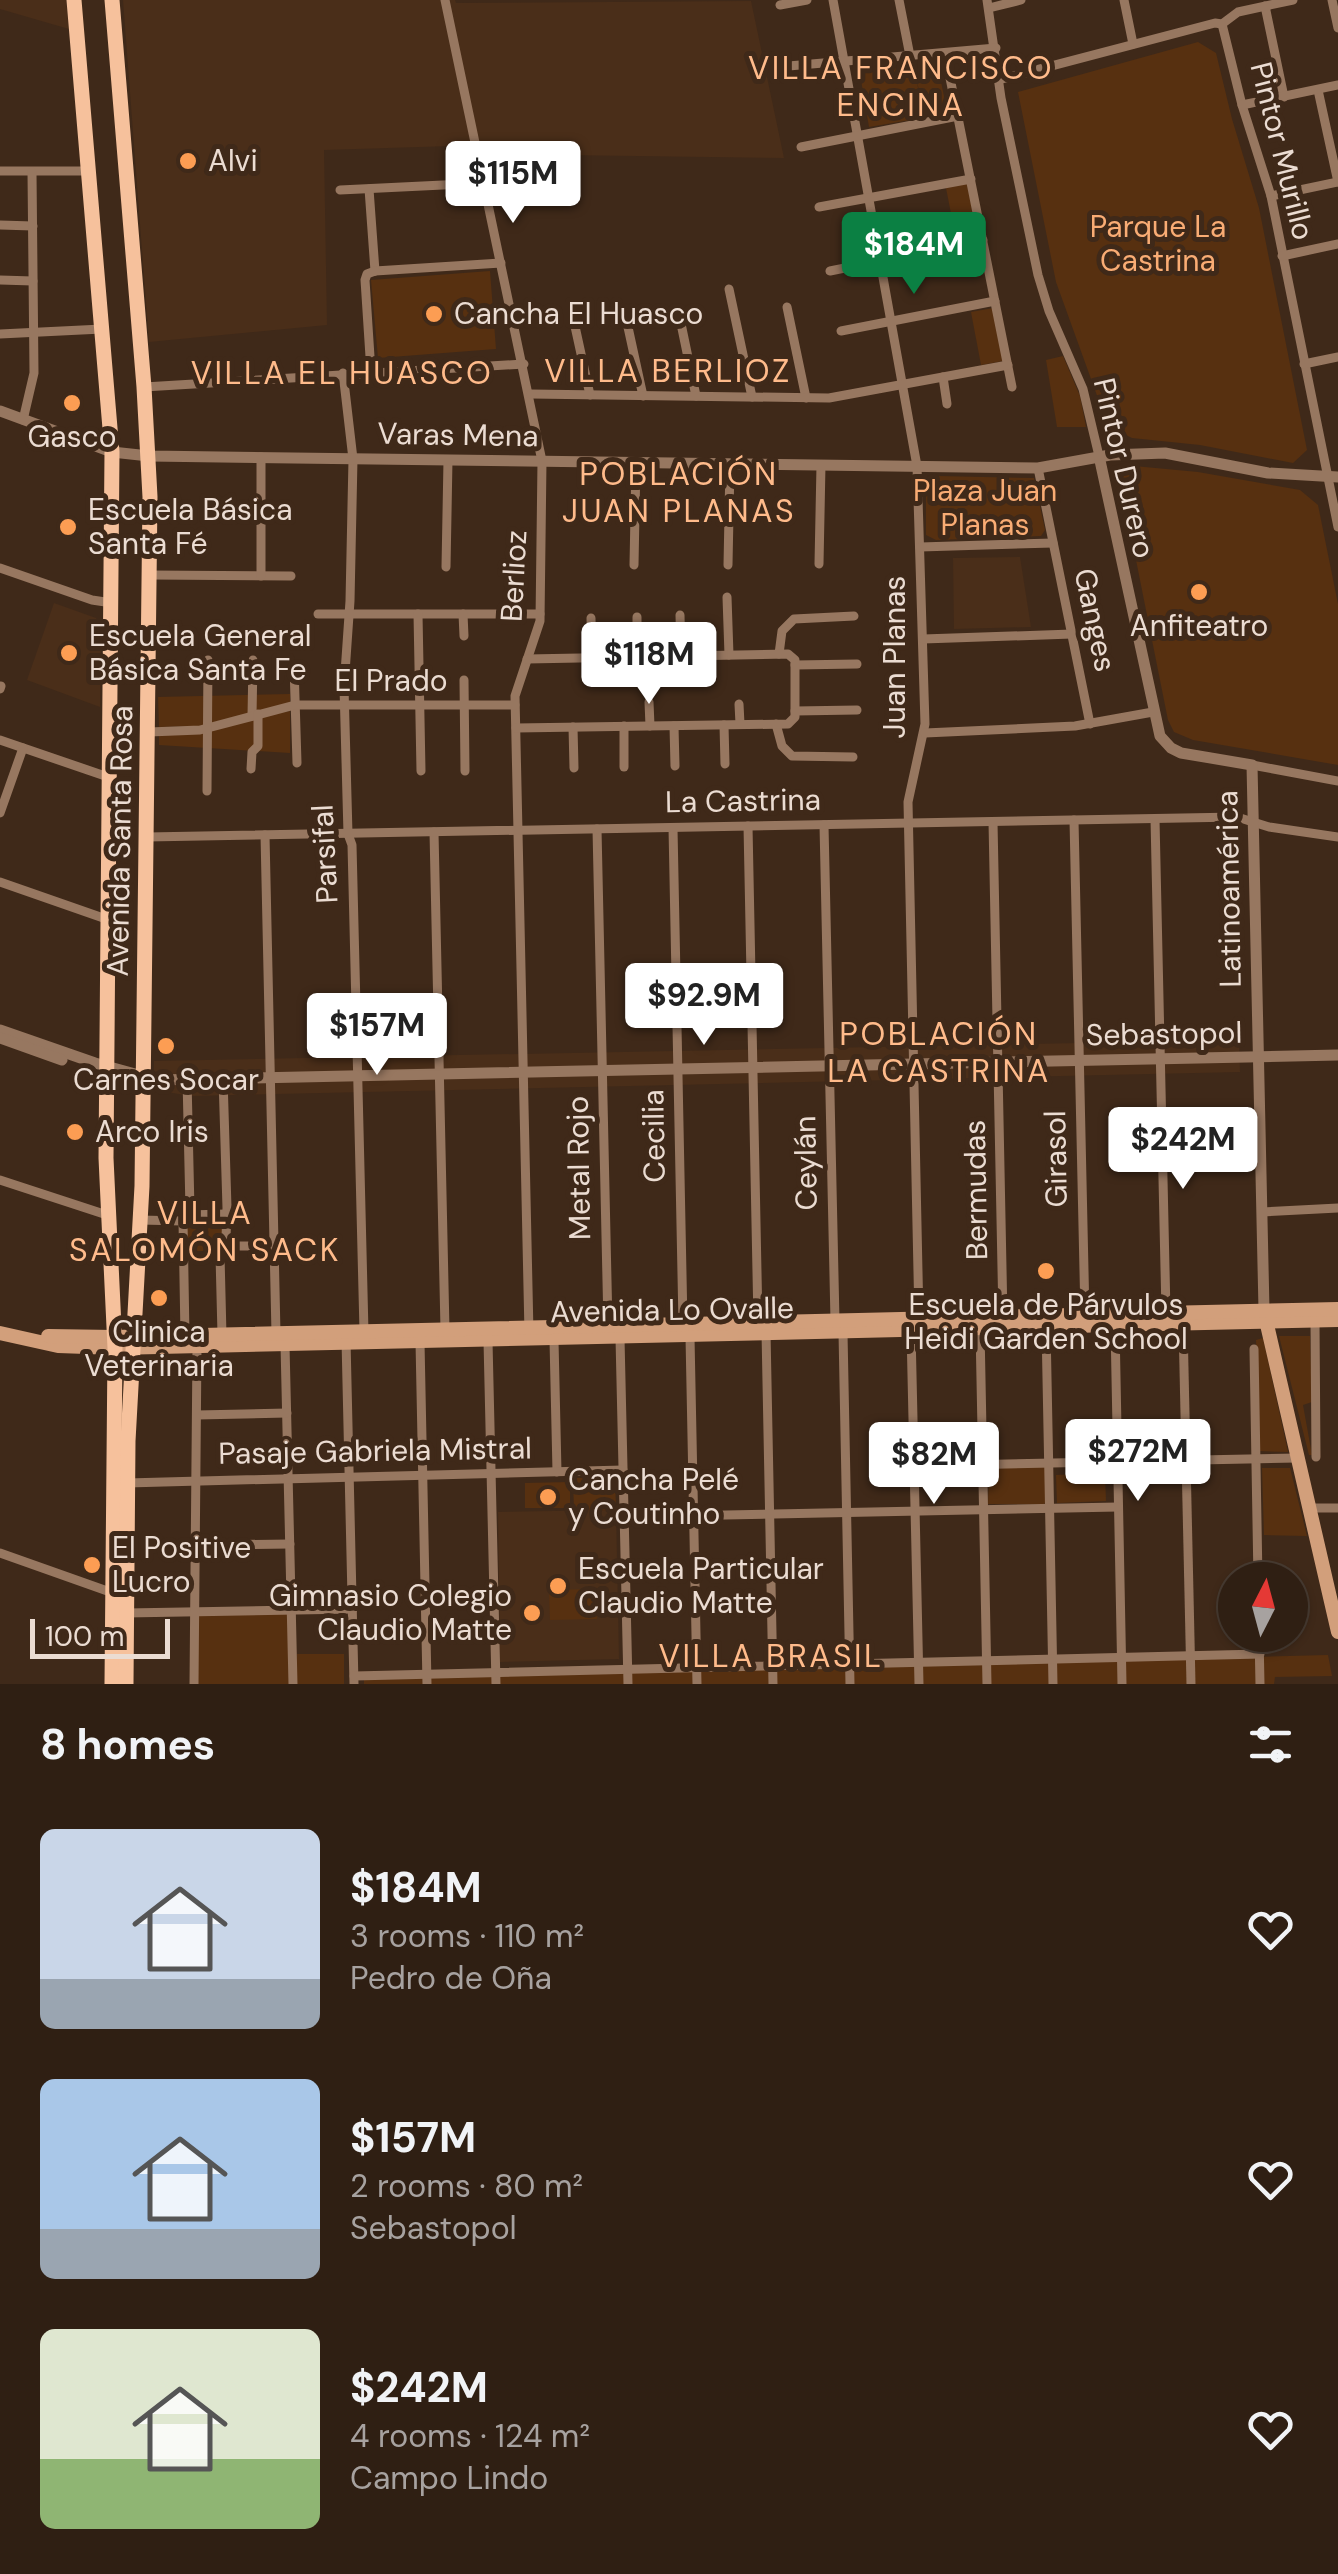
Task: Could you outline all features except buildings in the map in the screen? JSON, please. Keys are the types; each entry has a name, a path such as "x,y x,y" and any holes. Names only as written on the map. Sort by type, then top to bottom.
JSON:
{"main road":[{"name":"Avenida Santa Rosa","path":"74,0 112,452 106,1070 107,1216 115,1343 112,1684"},
{"name":"Avenida Santa Rosa","path":"112,0 149,456 150,575 146,1079 127,1482 126,1684"},
{"name":"Avenida Lo Ovalle","path":"915,1325 980,1329 1183,1324 1338,1309"},
{"name":"Avenida Lo Ovalle","path":"346,1338 364,1332 445,1330 529,1334 554,1340 620,1338 686,1330 915,1325 1166,1313 1338,1320"},
{"path":"1265,1317 1338,1632"},
{"name":"Avenida Lo Ovalle","path":"133,1342 198,1346 281,1339 488,1341 608,1326 686,1330"},
{"name":"Avenida Lo Ovalle","path":"4,1334 115,1343 222,1335 281,1339"}],"street":[{"name":"Berlioz","path":"445,0 531,394 542,461 540,614 537,634 517,686 515,705 529,1334"},
{"path":"780,5 807,0"},
{"name":"Juan Planas","path":"833,0 917,466 925,733 909,790 908,824 919,1684"},
{"path":"900,0 910,56"},
{"path":"988,4 1021,0"},
{"path":"1124,0 1134,44"},
{"path":"998,80 1222,24 1234,13 1293,0"},
{"path":"1332,0 1338,28"},
{"name":"Pintor Durero","path":"988,4 998,80 1042,288 1084,388 1160,736 1176,751 1252,766"},
{"name":"Pintor Murillo","path":"1265,6 1284,97"},
{"name":"Pintor Murillo","path":"1222,24 1271,196 1304,364 1333,478 1338,527"},
{"path":"778,66 996,48"},
{"path":"945,52 1012,387"},
{"path":"1242,105 1338,86"},
{"path":"1271,196 1338,182 1318,90"},
{"path":"802,147 958,116"},
{"path":"0,171 88,170"},
{"path":"23,420 34,380 32,172"},
{"path":"819,208 970,179"},
{"path":"340,190 484,183"},
{"path":"369,189 375,271"},
{"path":"0,225 33,226"},
{"path":"830,271 983,240"},
{"path":"1282,256 1338,244"},
{"path":"372,372 364,280 369,272 501,263"},
{"path":"0,280 33,281"},
{"path":"728,289 752,397"},
{"path":"841,331 995,300"},
{"path":"787,307 806,398"},
{"path":"571,308 590,395"},
{"path":"679,314 696,396"},
{"path":"626,318 643,396"},
{"path":"0,334 102,329"},
{"path":"1304,364 1338,357"},
{"path":"144,387 524,364"},
{"path":"531,394 842,396 1008,366"},
{"name":"Parsifal","path":"342,373 352,458 344,707 348,834 352,845 364,1332"},
{"path":"942,378 947,404"},
{"name":"Varas Mena","path":"0,411 112,452 149,456 1038,468 1099,456 1175,454 1268,474 1333,478"},
{"path":"261,576 262,458"},
{"path":"446,566 448,460"},
{"path":"634,565 636,462"},
{"path":"728,565 730,464"},
{"path":"819,564 821,465"},
{"name":"Ganges","path":"1038,468 1090,724"},
{"path":"920,547 1053,543"},
{"path":"0,568 92,600 112,603"},
{"path":"150,575 291,576"},
{"path":"727,597 729,655"},
{"path":"318,614 540,614"},
{"path":"418,614 421,770"},
{"path":"464,614 464,636"},
{"path":"680,615 694,679"},
{"path":"779,654 784,627 794,619 854,616"},
{"path":"636,617 637,657"},
{"path":"592,618 604,681"},
{"path":"923,639 1072,634"},
{"path":"527,659 779,654 794,660 857,664"},
{"path":"207,791 208,660"},
{"path":"251,770 252,752 258,746 253,660"},
{"path":"794,660 794,716"},
{"path":"294,666 296,762"},
{"path":"464,680 466,770"},
{"path":"649,702 650,726"},
{"path":"739,704 740,724"},
{"name":"El Prado","path":"149,732 207,728 294,706 515,705"},
{"path":"516,728 776,724 794,716 857,710"},
{"path":"925,733 1090,724 1153,712"},
{"path":"724,724 725,764"},
{"path":"776,724 782,746 792,756 853,757"},
{"path":"624,726 624,767"},
{"path":"674,726 676,766"},
{"path":"573,727 574,768"},
{"path":"0,740 110,778"},
{"path":"0,813 23,748"},
{"path":"1252,766 1338,780"},
{"name":"Latinoamérica","path":"1252,766 1265,1317"},
{"name":"La Castrina","path":"147,837 1238,817 1338,837"},
{"path":"1156,819 1166,1313"},
{"name":"Girasol","path":"1074,820 1085,1316"},
{"name":"Bermudas","path":"993,822 1004,1318"},
{"name":"Ceylán","path":"824,825 850,1684"},
{"path":"748,826 774,1684"},
{"name":"Cecilia","path":"672,828 697,1684"},
{"name":"Metal Rojo","path":"596,829 608,1326"},
{"path":"434,832 445,1330"},
{"path":"265,835 274,1246 287,1413 293,1684"},
{"path":"0,882 109,920"},
{"name":"Sebastopol","path":"0,1030 106,1070"},
{"name":"Sebastopol","path":"0,1038 146,1079 1338,1055"},
{"path":"222,1335 220,1255 226,1214 223,1078"},
{"path":"184,1336 185,1218 190,1210 188,1079"},
{"path":"0,1180 107,1216"},
{"path":"1262,1212 1338,1208"},
{"path":"140,1220 226,1214"},
{"path":"223,1246 274,1246"},
{"path":"1315,1322 1316,1457"},
{"path":"1183,1324 1191,1684"},
{"path":"1115,1326 1122,1684"},
{"path":"1046,1327 1053,1684"},
{"path":"980,1329 988,1684"},
{"path":"346,1338 354,1680 496,1679 628,1670 1260,1654 1260,1684"},
{"path":"620,1338 628,1684"},
{"path":"554,1340 557,1472"},
{"path":"488,1341 496,1679"},
{"path":"420,1342 427,1679"},
{"path":"194,1684 198,1346"},
{"path":"1254,1350 1258,1562"},
{"path":"197,1414 287,1413"},
{"path":"914,1466 1298,1458"},
{"name":"Pasaje Gabriela Mistral","path":"127,1482 623,1470"},
{"path":"624,1516 1118,1507"},
{"path":"1309,1508 1338,1508"},
{"path":"196,1545 290,1544"},
{"path":"0,1553 113,1593"},
{"path":"126,1613 352,1609"}],"shaded area":[{"path":"0,0 66,0 69,29 0,9"},
{"path":"123,0 751,1 784,158 486,154 483,145 324,150 327,325 149,342"},
{"path":"1020,557 1031,627 954,629 953,558"},
{"name":"Escuela General Básica Santa Fe","path":"54,603 96,618 101,625 100,707 27,680"},
{"path":"1239,1040 1240,1072 191,1096 154,1090 154,1061"},
{"name":"Escuela Particular Claudio Matte","path":"616,1510 619,1659 500,1662 498,1512"}],"green space":[{"name":"Parque La Castrina","path":"1198,42 1216,53 1259,208 1307,450 1293,463 1200,445 1132,438 1108,426 1056,282 1018,92"},
{"path":"913,65 915,72 938,67 947,111 924,115 917,81 922,118 869,127 860,74"},
{"path":"967,183 977,235 956,239 946,188"},
{"name":"Cancha El Huasco","path":"490,271 496,349 378,358 371,280"},
{"path":"993,308 1003,361 981,365 971,312"},
{"path":"1063,356 1080,396 1086,427 1057,427 1046,360"},
{"path":"1134,466 1198,472 1300,490 1318,505 1338,604 1338,765 1193,740 1174,732 1168,720 1120,480"},
{"name":"Plaza Juan Planas","path":"936,476 1034,478 1045,530 1041,536 936,540 926,535 926,481"},
{"path":"290,694 290,703 200,726 159,727 158,697"},
{"path":"290,711 290,753 159,745 159,735"},
{"path":"194,1215 223,1216 222,1240 216,1251 186,1251 186,1227"},
{"path":"1279,1336 1310,1336 1312,1402 1303,1405 1312,1455 1309,1455"},
{"path":"1263,1338 1288,1452 1259,1451 1256,1340"},
{"path":"1042,1465 1046,1469 1044,1504 988,1504 989,1467"},
{"path":"1262,1468 1290,1468 1307,1536 1264,1535"},
{"path":"1105,1473 1106,1501 1057,1503 1056,1475"},
{"path":"615,1477 616,1510 574,1511 573,1478"},
{"name":"Cancha Pelé y Coutinho","path":"570,1482 570,1508 525,1508 525,1483"},
{"path":"596,1589 597,1619 550,1620 549,1590"},
{"path":"201,1612 286,1612 290,1684 197,1684"},
{"path":"297,1654 344,1654 344,1684 297,1684"},
{"path":"1328,1655 1332,1676 1275,1677 1274,1684 364,1684 364,1679"}],"place":[{"name":"Alvi","path":"188,161"},
{"name":"Cancha El Huasco","path":"434,314"},
{"name":"Gasco","path":"72,403"},
{"name":"Escuela Básica Santa Fé","path":"68,527"},
{"name":"Anfiteatro","path":"1199,592"},
{"name":"Escuela General Básica Santa Fe","path":"69,653"},
{"name":"Carnes Socar","path":"166,1046"},
{"name":"Arco Iris","path":"75,1132"},
{"name":"Escuela de Párvulos Heidi Garden School","path":"1046,1271"},
{"name":"Clinica Veterinaria","path":"159,1298"},
{"name":"Cancha Pelé y Coutinho","path":"548,1497"},
{"name":"El Positive Lucro","path":"92,1565"},
{"name":"Escuela Particular Claudio Matte","path":"558,1586"},
{"name":"Gimnasio Colegio Claudio Matte","path":"532,1613"}],"district":[{"name":"VILLA FRANCISCO ENCINA","path":"901,86"},
{"name":"VILLA BERLIOZ","path":"668,371"},
{"name":"VILLA EL HUASCO","path":"342,373"},
{"name":"POBLACIÓN JUAN PLANAS","path":"679,492"},
{"name":"POBLACIÓN LA CASTRINA","path":"939,1052"},
{"name":"VILLA SALOMÓN SACK","path":"205,1232"},
{"name":"VILLA BRASIL","path":"771,1656"}]}
